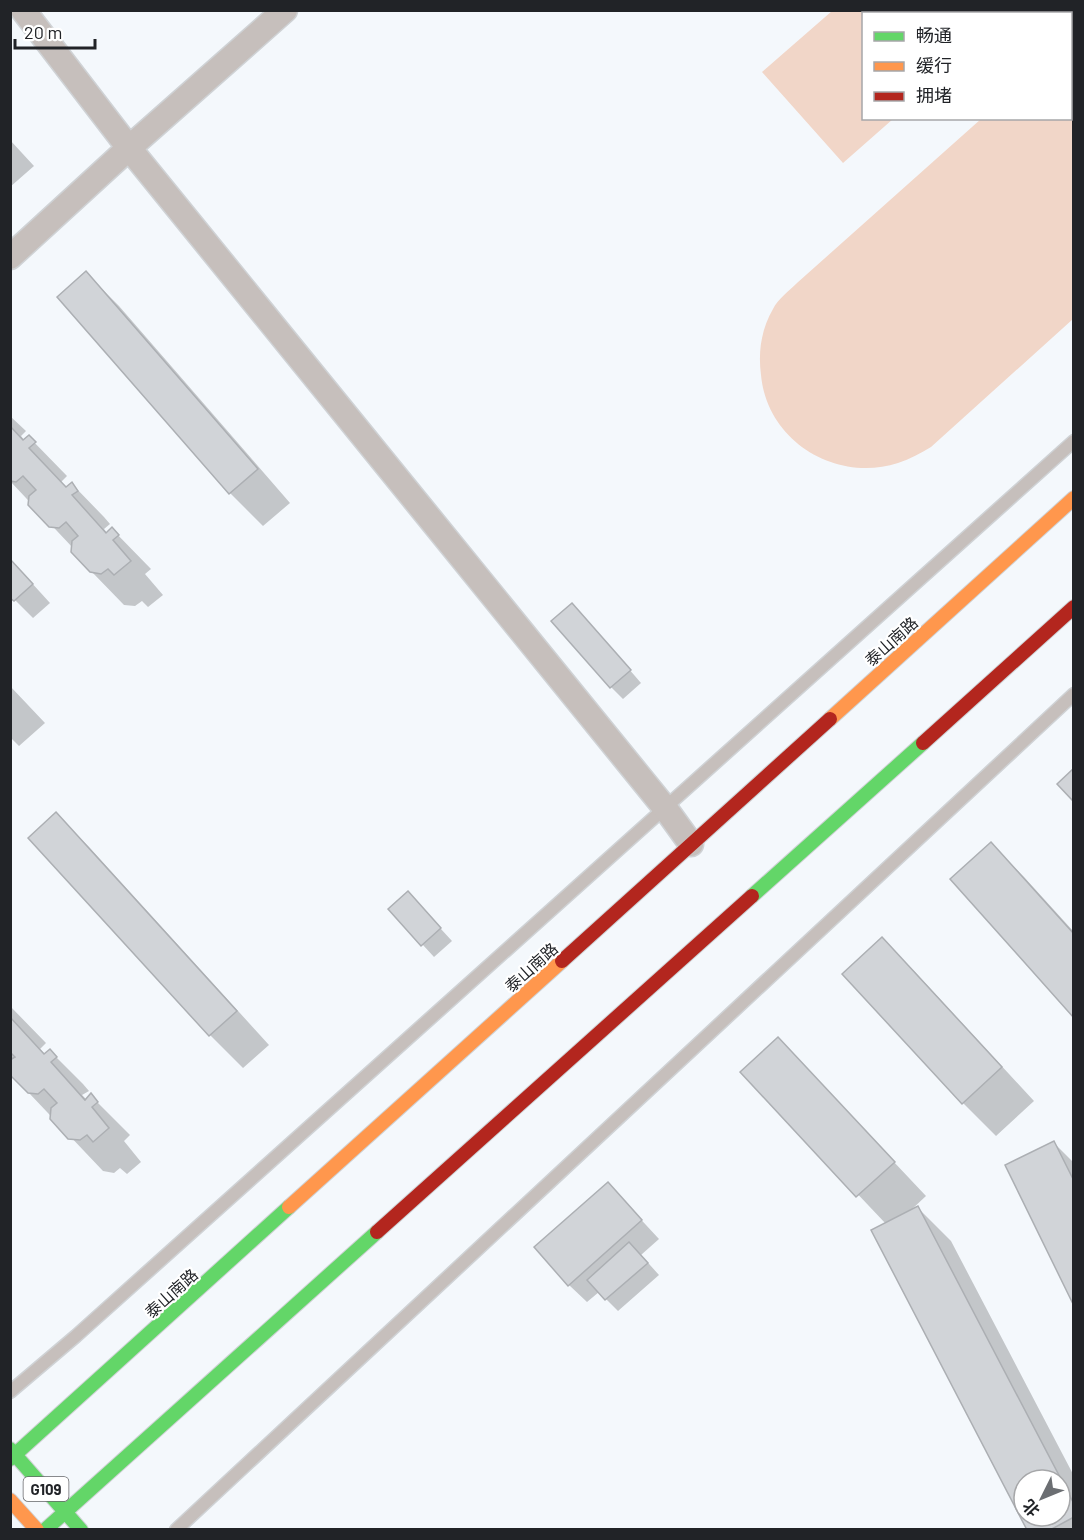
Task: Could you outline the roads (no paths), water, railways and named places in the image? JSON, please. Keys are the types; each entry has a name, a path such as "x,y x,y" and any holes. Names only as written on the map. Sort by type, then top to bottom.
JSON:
{"main road":[{"name":"泰山南路","path":"12,1454 1074,498"},
{"path":"45,1530 1074,607"},
{"name":"G109","path":"12,1454 81,1530"},
{"name":"G109","path":"10,1500 37,1530"}],"street":[{"path":"23,10 129,148 665,808 691,844"},
{"path":"10,257 285,10"}],"lane":[{"path":"10,1392 85,1328 1074,441"},
{"path":"176,1530 1074,694"}]}
